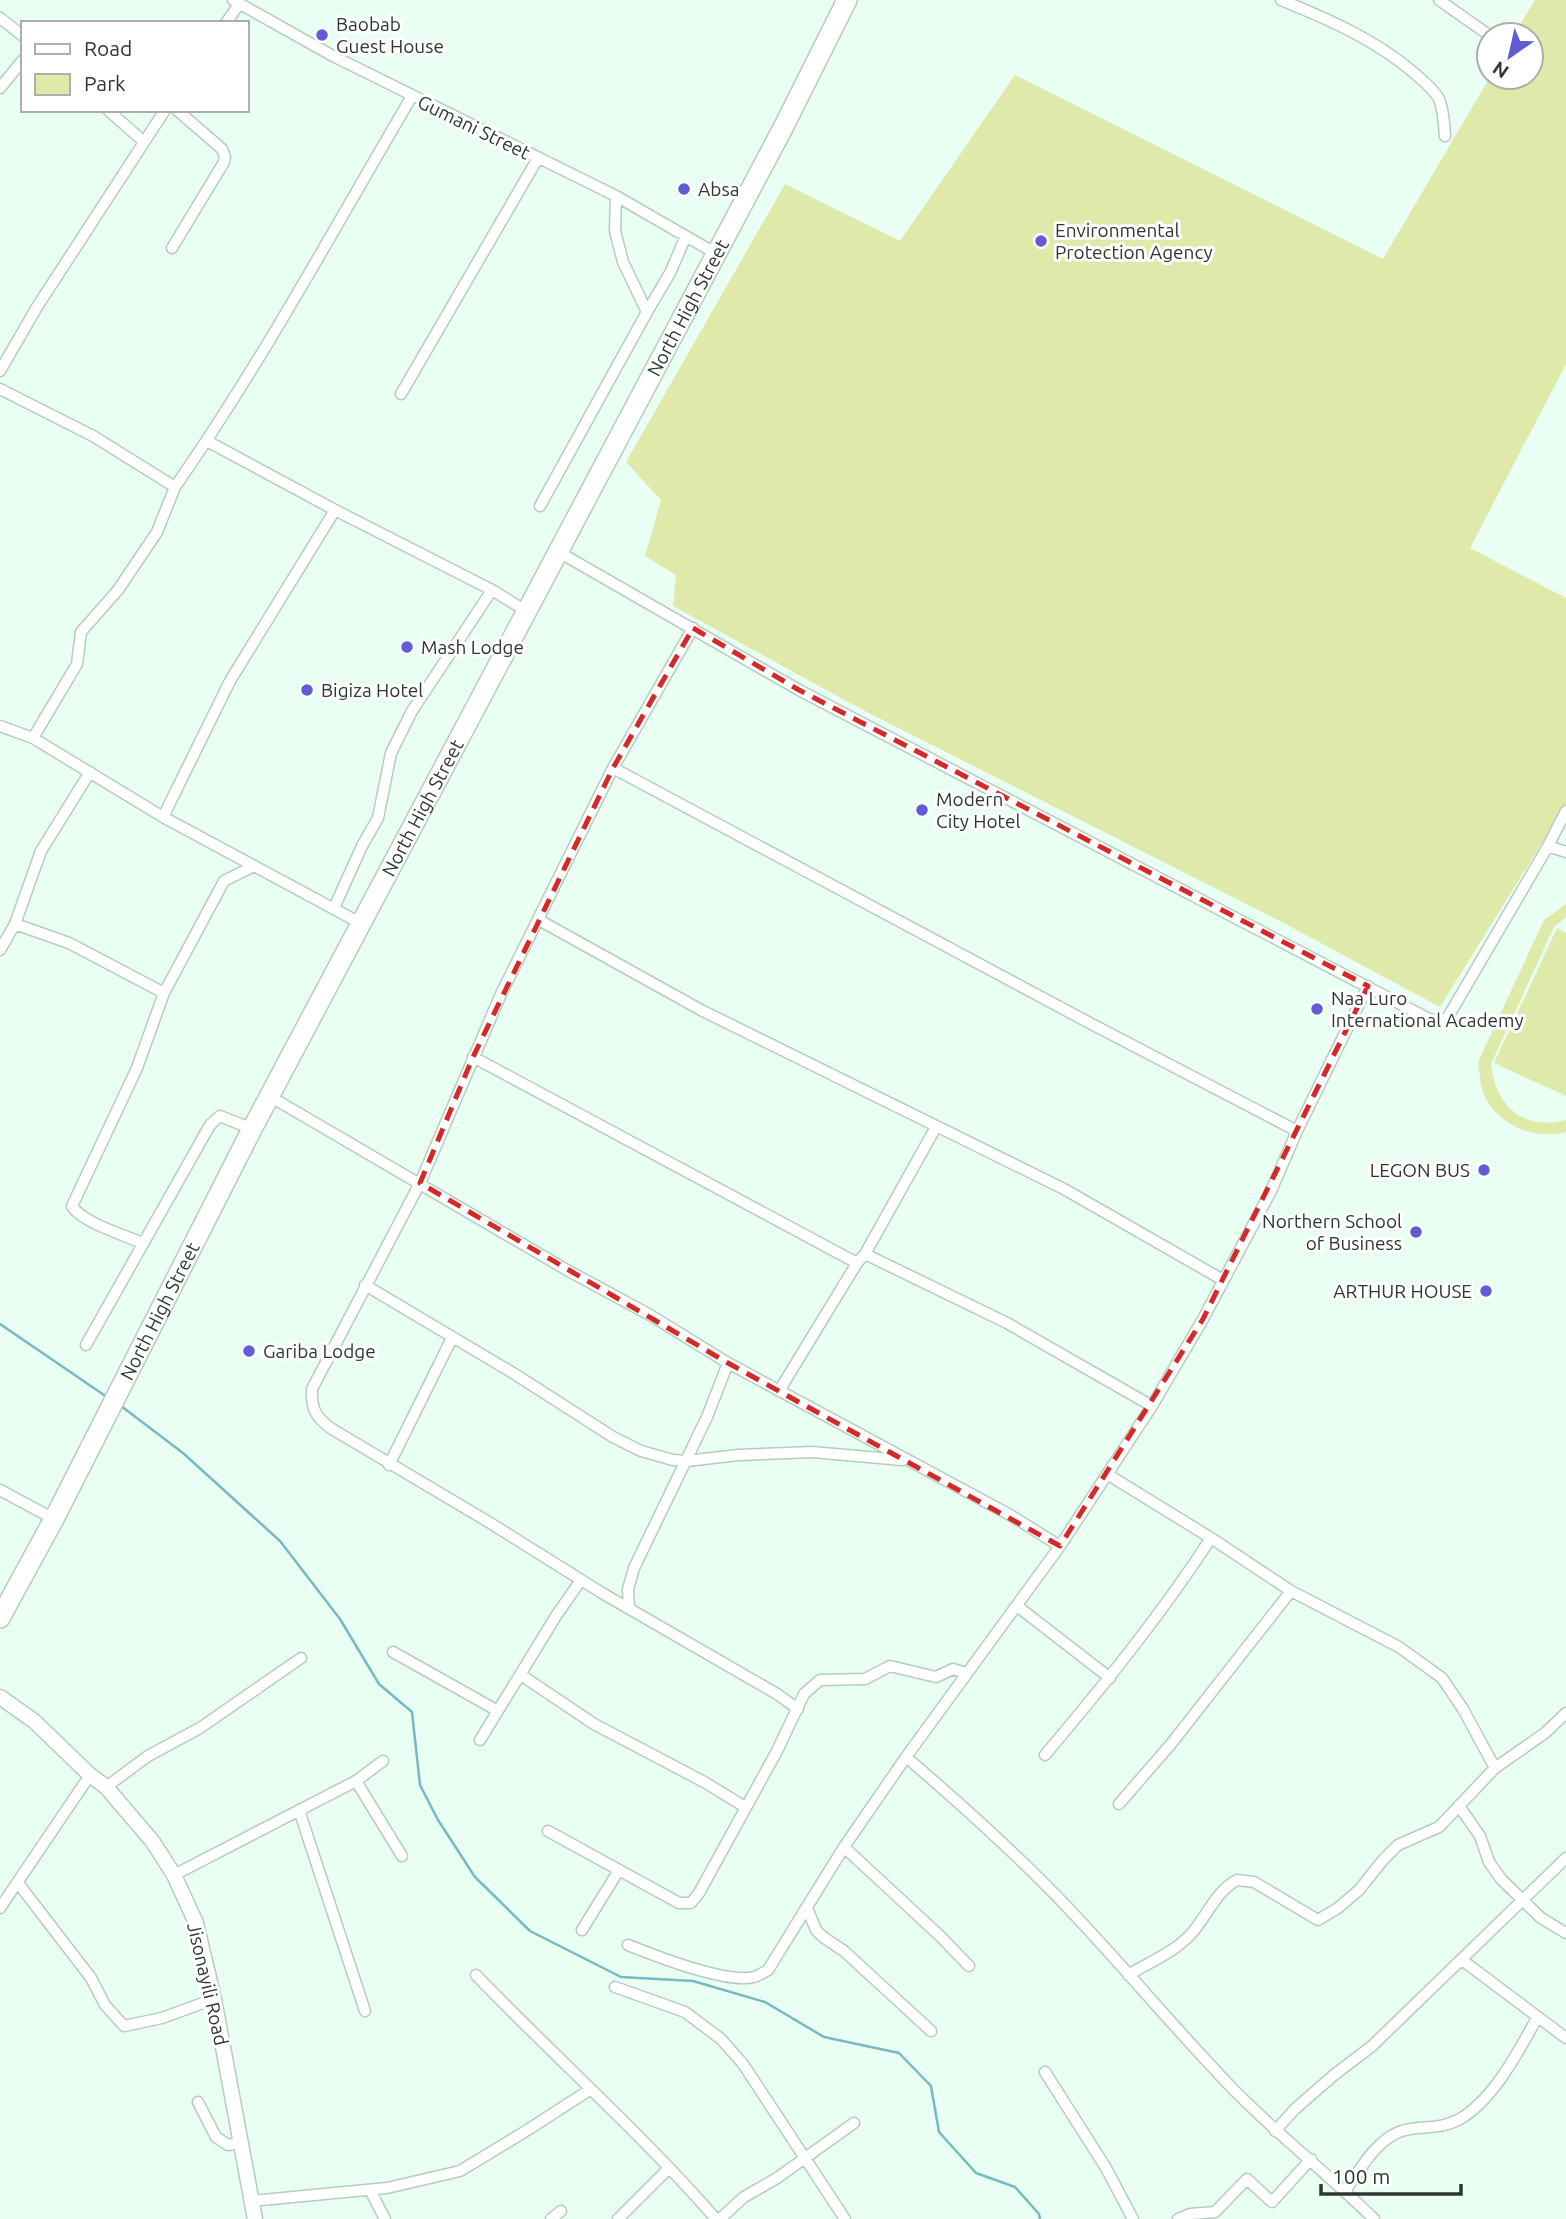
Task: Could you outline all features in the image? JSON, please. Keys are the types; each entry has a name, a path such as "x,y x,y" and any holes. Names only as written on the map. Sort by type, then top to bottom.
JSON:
{"highway":[{"name":"North High Street","path":"0,1618 54,1519 252,1129 783,128 847,0"}],"street":[{"path":"1281,0 1378,45 1397,59 1426,83 1438,98 1446,136"},
{"path":"1439,0 1475,25"},
{"name":"Gumani Street","path":"236,2 333,56 615,196 715,253"},
{"path":"227,21 236,2"},
{"path":"0,18 21,34"},
{"path":"0,88 21,62"},
{"path":"33,738 76,664 82,632 118,590 157,532 175,487 208,441 285,315 412,96"},
{"path":"110,112 144,142"},
{"path":"0,371 37,307 163,112"},
{"path":"172,248 224,162 225,156 222,149 179,112"},
{"path":"401,394 538,158"},
{"path":"615,196 615,231 623,262 647,312"},
{"path":"540,506 670,273 686,236"},
{"path":"612,271 623,262"},
{"path":"0,389 93,436 175,487"},
{"path":"208,441 492,590 526,611"},
{"path":"163,817 230,681 335,510"},
{"path":"557,551 799,690 1429,1019 1440,1021 1448,1017 1566,811"},
{"path":"334,908 378,818 391,753 396,742 412,711 492,590"},
{"path":"693,628 613,768 501,994 420,1183 312,1389 311,1404 318,1420 389,1465 777,1694 798,1709"},
{"path":"0,726 33,738 163,817 362,924"},
{"path":"613,768 1297,1131"},
{"path":"0,950 15,924 41,850 90,772"},
{"path":"1548,846 1566,852"},
{"path":"143,1243 91,1221 75,1212 72,1206 136,1068 164,993 224,881 254,866"},
{"path":"539,920 701,1010 1064,1189 1223,1280"},
{"path":"15,924 69,943 164,993"},
{"path":"628,1945 687,1967 738,1978 755,1978 768,1970 844,1847 906,1756 1060,1545 1152,1406 1270,1191 1368,986"},
{"path":"473,1056 857,1264"},
{"path":"271,1097 566,1270 650,1315 728,1363 1010,1515 1060,1545"},
{"path":"86,1345 210,1125 220,1116 252,1129"},
{"path":"779,1391 865,1254 936,1127"},
{"path":"865,1254 1007,1324 1152,1406"},
{"path":"365,1285 513,1373 613,1437 641,1451 687,1461 738,1455 812,1452 907,1461"},
{"path":"389,1465 452,1338"},
{"path":"629,1606 628,1589 634,1568 687,1461 728,1363"},
{"path":"1107,1475 1211,1538 1291,1591 1399,1647 1443,1678 1463,1709 1494,1768"},
{"path":"0,1490 54,1519"},
{"path":"1045,1755 1110,1678 1177,1590 1211,1538"},
{"path":"480,1740 581,1580"},
{"path":"1119,1804 1171,1744 1291,1591"},
{"path":"1017,1606 1110,1678"},
{"path":"393,1652 498,1711"},
{"path":"106,1787 148,1756 200,1728 301,1658"},
{"path":"548,1831 680,1903 691,1903 777,1751 804,1694 820,1680 865,1679 890,1665 936,1676 953,1669 966,1674"},
{"path":"521,1675 594,1724 706,1783 745,1807"},
{"name":"Jisonayili Road","path":"0,1697 34,1721 106,1787 153,1842 174,1875 196,1923 214,2000 255,2219"},
{"path":"1128,1975 1180,1945 1193,1932 1221,1893 1237,1880 1254,1882 1318,1920 1328,1915 1359,1890 1398,1844 1439,1828 1494,1768 1545,1733 1566,1713"},
{"path":"906,1756 965,1808 1068,1908 1275,2131 1311,2159 1374,2219"},
{"path":"174,1875 356,1781 383,1761"},
{"path":"0,1908 90,1775"},
{"path":"356,1781 402,1856"},
{"path":"1459,1806 1480,1836 1489,1862 1501,1880 1541,1918 1566,1933"},
{"path":"299,1810 365,2011"},
{"path":"844,1847 969,1966"},
{"path":"1275,2131 1334,2075 1372,2046 1566,1858"},
{"path":"582,1930 619,1870"},
{"path":"18,1883 91,1978 105,2005 124,2026 162,2018 214,2000"},
{"path":"807,1908 816,1930 844,1951 930,2031"},
{"path":"1462,1960 1566,2038"},
{"path":"476,1975 718,2219 744,2197 854,2123"},
{"path":"615,1987 685,2012 721,2039 743,2064 845,2219"},
{"path":"1345,2191 1368,2158 1391,2137 1406,2130 1444,2125 1470,2112 1513,2061 1537,2018"},
{"path":"1045,2072 1106,2168 1133,2219"},
{"path":"251,2202 370,2190 460,2171 591,2089"},
{"path":"198,2102 216,2137 228,2145 240,2143"},
{"path":"1178,2219 1190,2214 1215,2212 1247,2179 1272,2202 1311,2159"},
{"path":"618,2219 669,2168"},
{"path":"370,2190 385,2219"},
{"path":"551,2219 561,2211"}],"highlighted area":[{"path":"693,628 799,690 1368,986 1203,1319 1060,1546 728,1363 420,1183 473,1057 613,768"}],"green space":[{"path":"1535,0 1566,0 1566,364 1470,548 1566,598 1566,804 1440,1007 1276,919 861,709 673,606 676,575 645,556 661,500 626,462 785,184 900,241 1015,75 1383,259 1482,91 1545,91 1545,21 1522,21"},
{"path":"1566,904 1566,917 1554,927 1491,1064 1499,1092 1514,1112 1536,1122 1566,1120 1566,1132 1539,1134 1514,1126 1493,1109 1481,1085 1478,1062 1544,920"},
{"path":"1557,928 1566,933 1566,1096 1494,1063"}],"waterway":[{"path":"0,1324 107,1397"},
{"path":"121,1406 183,1453 280,1541 340,1619 379,1684 412,1712 420,1785 438,1820 475,1877 530,1931 621,1977 693,1981 765,2002 824,2037 899,2053 931,2086 939,2132 976,2173 1015,2187 1039,2214 1040,2219"}],"place":[{"name":"Baobab Guest House","path":"322,35"},
{"name":"Absa","path":"684,189"},
{"name":"Environmental Protection Agency","path":"1041,241"},
{"name":"Mash Lodge","path":"407,647"},
{"name":"Bigiza Hotel","path":"307,690"},
{"name":"Modern City Hotel","path":"922,810"},
{"name":"Naa Luro International Academy","path":"1317,1009"},
{"name":"LEGON BUS","path":"1484,1170"},
{"name":"Northern School of Business","path":"1416,1232"},
{"name":"ARTHUR HOUSE","path":"1486,1291"},
{"name":"Gariba Lodge","path":"249,1351"}]}
